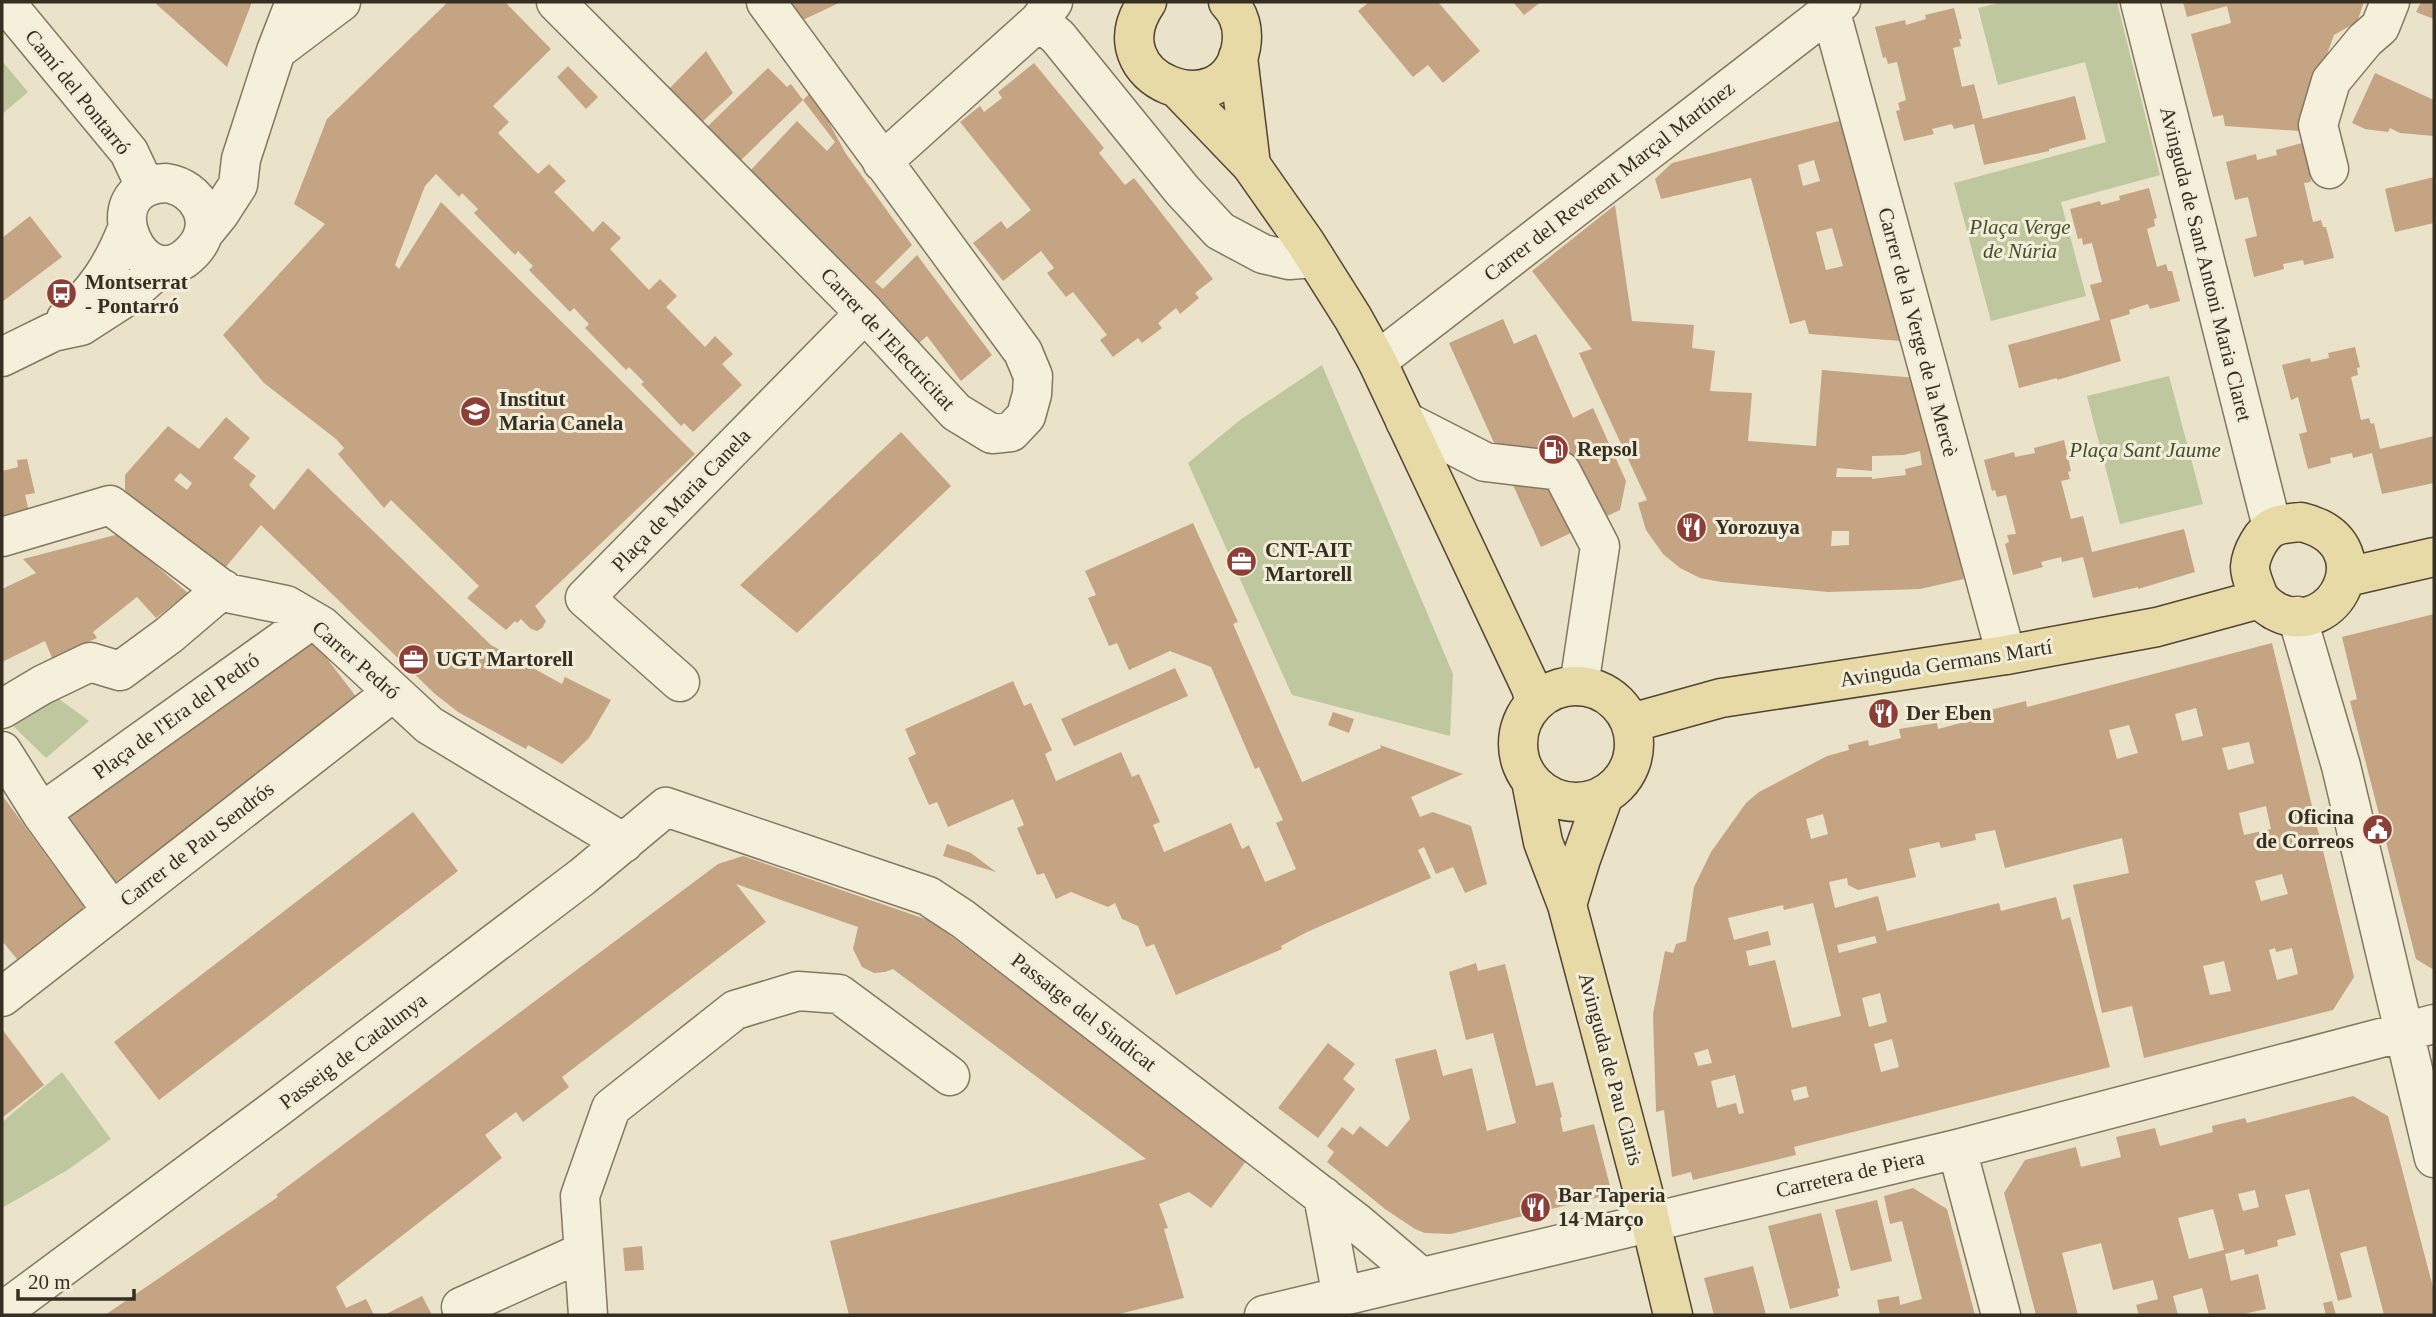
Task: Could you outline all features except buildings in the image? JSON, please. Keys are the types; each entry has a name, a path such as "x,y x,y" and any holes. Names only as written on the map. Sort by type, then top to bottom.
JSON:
{"main road":[{"path":"1145,2 1136,22 1138,57 1148,72 1161,83 1178,89 1212,87 1228,75 1238,57"},
{"path":"1233,3 1242,33 1238,57 1251,165"},
{"path":"1178,89 1251,165 1353,318 1377,361 1531,688 1535,703"},
{"path":"2301,522 2315,525 2330,534 2340,547 2347,577 2339,594 2329,606 2314,614 2297,616 2282,614 2260,599 2250,568 2253,553 2272,527 2301,522"},
{"path":"2347,577 2434,557"},
{"name":"Avinguda Germans Martí","path":"1631,723 1721,698 2007,655 2157,627 2260,599"},
{"path":"1579,686 1611,697 1623,709 1631,723 1635,742 1633,761 1625,777 1612,791 1573,802 1557,799 1540,790 1531,780 1519,757 1518,737 1524,719 1535,703 1548,693 1579,686"},
{"name":"Avinguda de Pau Claris","path":"1531,780 1543,842 1567,905 1673,1315"},
{"path":"1567,905 1604,795"}],"street":[{"name":"Camí del Pontarró","path":"5,2 129,152 160,185"},
{"path":"127,229 139,253 148,260 163,265 187,258 197,247 203,234 238,185 241,159 295,2"},
{"path":"276,51 341,2"},
{"name":"Carrer de l'Electricitat","path":"556,2 865,313 956,412 992,435 1012,432 1026,416 1032,394 1033,376 1023,352 766,2"},
{"name":"Avinguda de Sant Antoni Maria Claret","path":"2140,2 2272,527"},
{"path":"2329,169 2318,125 2331,81 2365,40 2380,27 2390,2"},
{"name":"Carrer del Reverent Marçal Martínez","path":"1377,361 1836,6"},
{"name":"Carrer de la Verge de la Mercè","path":"1836,6 2007,655"},
{"path":"882,162 1046,11 1058,37 1182,190 1220,231 1263,254 1289,260 1315,258"},
{"path":"53,332 94,291 115,260 127,229 128,213 134,197 160,185 201,181 241,159"},
{"path":"160,185 194,196 202,207 203,234"},
{"path":"2,357 53,332 81,326 129,295 163,265"},
{"name":"Plaça de Maria Canela","path":"680,682 585,598 865,313"},
{"path":"1405,421 1485,462 1561,471 1600,546 1579,686"},
{"name":"Carrer Pedró","path":"2,537 110,505 227,593 286,605 321,626 429,725 624,844"},
{"path":"2,709 42,685 90,662 120,671 169,635 223,589"},
{"path":"2297,616 2418,1028 2434,1158"},
{"name":"Plaça de l'Era del Pedró","path":"41,813 311,620"},
{"name":"Carrer de Pau Sendrós","path":"2,998 393,692"},
{"path":"2,751 41,813 113,911"},
{"name":"Passeig de Catalunya","path":"2,1312 278,1108 624,844 666,807 706,819"},
{"name":"Passatge del Sindicat","path":"706,819 928,896 963,919 1356,1222 1421,1277"},
{"path":"588,1315 580,1196 611,1108 735,1010 798,991 839,995 950,1076"},
{"name":"Carretera de Piera","path":"1275,1314 1957,1149 2418,1028"},
{"path":"1957,1149 2001,1315"},
{"path":"1322,1196 1342,1297"},
{"path":"461,1307 583,1252"}],"green space":[{"name":"Plaça Verge de Núria","path":"2003,2 2117,2 2160,175 2061,202 2086,296 1991,321 1954,183 2106,142 2085,62 1998,85 1978,8"},
{"path":"2,61 28,92 2,114"},
{"path":"1322,365 1453,674 1450,736 1292,695 1188,463 1240,420"},
{"name":"Plaça Sant Jaume","path":"2169,376 2203,504 2120,524 2087,396"},
{"path":"51,693 89,721 46,758 6,719"},
{"path":"62,1072 111,1139 69,1169 2,1208 2,1122"}],"place":[{"name":"Montserrat - Pontarró","path":"62,294"},
{"name":"Institut Maria Canela","path":"476,411"},
{"name":"Repsol","path":"1554,449"},
{"name":"Yorozuya","path":"1692,527"},
{"name":"CNT-AIT Martorell","path":"1242,562"},
{"name":"UGT Martorell","path":"413,659"},
{"name":"Der Eben","path":"1883,713"},
{"name":"Oficina de Correos","path":"2377,829"},
{"name":"Bar Taperia 14 Março","path":"1535,1207"}]}
